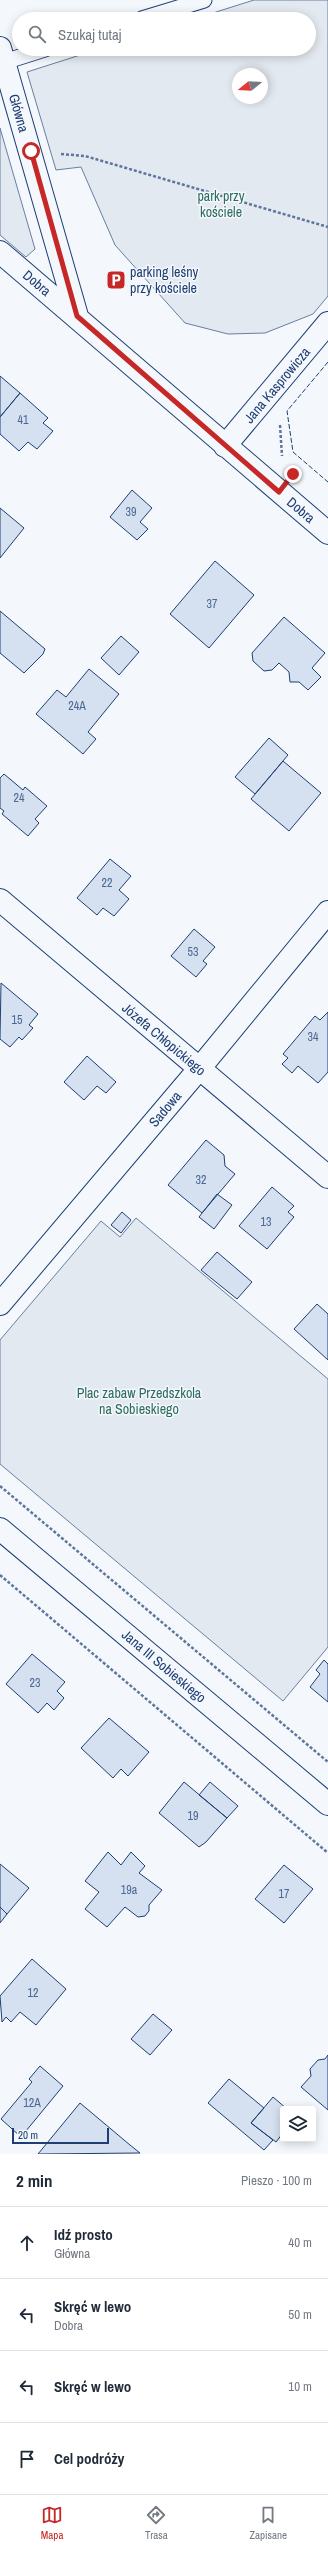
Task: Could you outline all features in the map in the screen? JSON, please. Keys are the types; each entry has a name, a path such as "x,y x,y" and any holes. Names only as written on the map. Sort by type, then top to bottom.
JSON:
{"street":[{"name":"Główna","path":"2,55 31,151 77,316"},
{"name":"Dobra","path":"0,252 77,316 225,446 328,533"},
{"name":"Jana Kasprowicza","path":"225,446 328,323"},
{"name":"Józefa Chłopickiego","path":"0,900 328,1177"},
{"name":"Sadowa","path":"0,1304 200,1069 328,912"},
{"name":"Jana III Sobieskiego","path":"0,1529 328,1804"}],"lane":[{"path":"165,12 204,0"},
{"path":"2,55 12,54"}],"path":[{"path":"31,151 85,156 328,227"},
{"path":"279,492 293,474 282,459 280,417"},
{"path":"0,1486 328,1762"},
{"path":"0,1575 328,1853"}],"green space":[{"name":"park przy kościele","path":"254,0 328,0 328,296 313,314 265,333 228,334 185,323 115,245 81,167 56,170 27,72 77,56 316,56 316,12 216,12"},
{"path":"0,128 35,249 26,257 0,235"},
{"name":"Plac zabaw Przedszkola na Sobieskiego","path":"136,1218 328,1379 328,1647 283,1701 0,1464 0,1340 101,1221 120,1237"}],"building":[{"path":"0,376 20,393 0,417"},
{"path":"20,393 48,418 43,423 53,431 37,449 28,442 19,451 0,434 0,417"},
{"path":"132,490 152,508 140,522 148,529 137,540 110,517"},
{"path":"0,508 24,528 0,558"},
{"path":"215,561 254,595 209,648 170,614"},
{"path":"0,611 45,649 43,654 24,673 0,653"},
{"path":"284,617 325,653 312,668 321,677 308,690 299,682 290,682 289,672 279,663 272,670 264,671 253,661 252,653"},
{"path":"121,636 139,652 119,675 101,658"},
{"path":"89,669 119,694 88,732 96,739 83,754 36,714 57,690 66,697"},
{"path":"269,738 288,755 255,794 235,777"},
{"path":"283,761 321,793 289,831 251,799"},
{"path":"4,774 23,790 25,787 47,806 35,819 39,823 28,836 2,814 4,811 0,808 0,778"},
{"path":"110,859 131,876 119,890 129,899 114,916 103,908 97,915 77,898"},
{"path":"194,929 215,947 203,961 207,964 196,977 171,956"},
{"path":"1,983 38,1014 29,1025 33,1028 22,1040 19,1037 10,1047 0,1039"},
{"path":"328,1012 328,1072 318,1083 298,1066 292,1073 282,1064 288,1058 283,1054 315,1016 320,1020"},
{"path":"87,1056 116,1082 106,1093 97,1086 84,1100 64,1082"},
{"path":"206,1140 224,1155 225,1166 235,1174 202,1213 168,1185"},
{"path":"272,1187 294,1206 288,1212 294,1217 267,1249 239,1226"},
{"path":"217,1194 232,1205 214,1229 199,1217"},
{"path":"122,1212 131,1220 121,1233 111,1225"},
{"path":"217,1252 252,1282 237,1299 201,1270"},
{"path":"317,1304 328,1314 328,1360 294,1329"},
{"path":"32,1654 65,1682 57,1691 64,1698 54,1710 47,1703 38,1713 6,1684"},
{"path":"324,1660 328,1664 328,1702 310,1687 320,1674 316,1670"},
{"path":"109,1718 149,1752 128,1776 121,1769 113,1778 81,1748"},
{"path":"184,1782 227,1818 206,1842 199,1847 159,1813"},
{"path":"210,1782 238,1806 227,1818 199,1795"},
{"path":"108,1852 121,1865 131,1852 145,1866 139,1873 162,1890 149,1905 149,1911 145,1916 138,1917 125,1907 107,1927 85,1909 99,1892 85,1881"},
{"path":"0,1864 29,1888 7,1914 0,1907"},
{"path":"284,1865 313,1889 284,1923 255,1899"},
{"path":"0,1907 7,1914 0,1923"},
{"path":"32,1959 66,1989 36,2025 20,2012 11,2022 6,2017 2,2022 0,1996"},
{"path":"153,2014 172,2030 150,2055 131,2039"},
{"path":"328,2055 328,2110 301,2087 311,2076 310,2069 318,2060 325,2059"},
{"path":"40,2066 63,2086 21,2137 1,2119 32,2082 29,2079"},
{"path":"229,2079 264,2108 251,2123 273,2140 264,2150 208,2103"},
{"path":"273,2097 284,2106 280,2106 280,2137 276,2142 251,2123"},
{"path":"80,2103 130,2145 140,2153 38,2154"}],"fence":[{"path":"328,362 287,411 293,452 328,482"}],"place":[{"name":"parking leśny przy kościele","path":"116,280"}],"route":[{"path":"31,151 77,316 279,492 293,474"}]}
